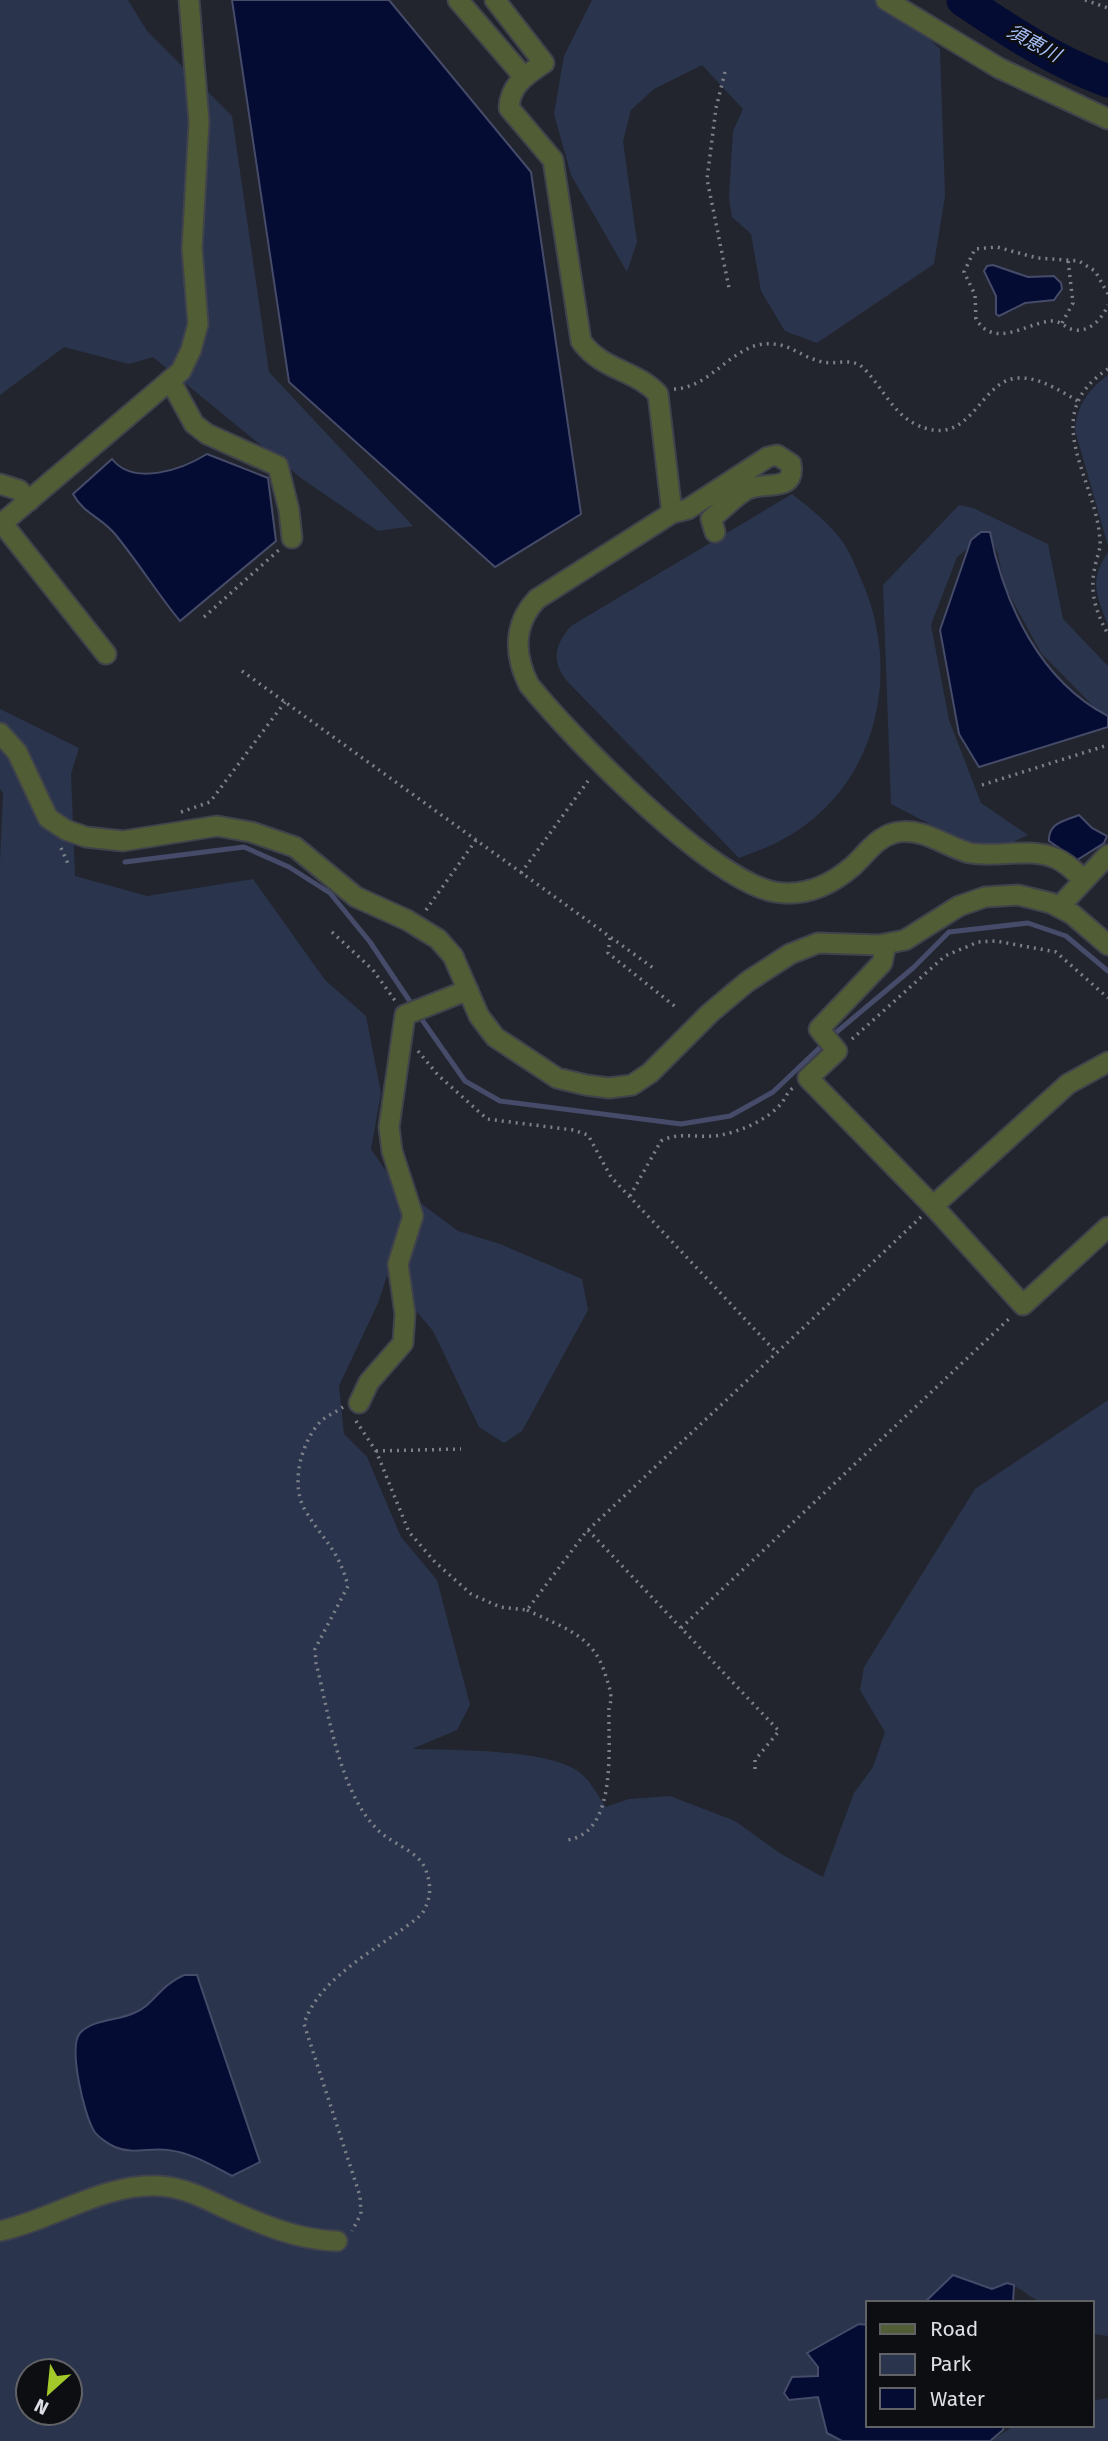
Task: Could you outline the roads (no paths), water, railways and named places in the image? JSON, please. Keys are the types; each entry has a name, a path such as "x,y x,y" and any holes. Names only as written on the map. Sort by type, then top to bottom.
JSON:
{"street":[{"path":"106,654 1,524 181,371 191,351 198,324 192,247 199,122 189,0"},
{"path":"458,0 524,78"},
{"path":"495,0 544,62 524,78 510,96 509,108 553,160 581,341 591,356 658,394 672,513"},
{"path":"886,0 999,68 1108,119"},
{"path":"170,380 194,424 207,434 278,466 289,510 292,538"},
{"path":"715,532 711,519 747,489 769,484 778,486 788,482 792,473 791,464 777,455 768,457 688,509 672,513 537,599 526,611 517,648 521,670 538,696 668,828 740,879 777,892 821,887 852,867 880,840 903,833 939,839 972,853 1044,855 1057,858 1084,880"},
{"path":"0,484 19,490 29,501"},
{"path":"0,733 17,752 48,818 66,830 86,837 123,841 217,826 251,832 295,848 356,897 438,939 453,956 479,1016 495,1037 519,1056 557,1078 609,1088 632,1085 650,1073 710,1013 747,982 790,954 818,943 886,944 905,940 959,906 985,897 1018,895 1059,907 1072,914 1108,945"},
{"path":"1059,907 1108,855"},
{"path":"886,944 882,963 819,1028 837,1051 808,1078 933,1206 1023,1305 1108,1227"},
{"path":"359,1403 369,1382 403,1343 405,1314 398,1264 413,1216 392,1151 389,1128 403,1023 432,1003 468,990"},
{"path":"933,1206 1068,1084 1108,1062"},
{"path":"0,2231 127,2189 159,2186 188,2191 262,2225 313,2241 337,2241"}],"water":[{"path":"232,0 389,0 531,172 581,514 495,567 289,382"},
{"path":"993,265 1028,277 1054,276 1061,283 1062,289 1054,300 1025,303 999,316 996,314 996,296 984,271 987,266"},
{"path":"207,454 268,478 276,541 180,621 115,534 82,506 73,494 112,459 121,467 145,474 172,470"},
{"path":"981,532 990,532 1005,586 1029,638 1063,683 1108,716 1108,727 979,767 959,734 940,630 971,540"},
{"path":"1079,815 1092,828 1107,836 1104,843 1077,860 1049,841 1049,835 1054,826"},
{"path":"184,1975 197,1975 260,2162 232,2176 201,2160 177,2152 161,2149 128,2150 112,2146 94,2131 82,2097 76,2052 80,2033 92,2025 141,2010 168,1985"},
{"path":"953,2275 992,2289 1007,2283 1014,2285 1013,2301 926,2301"},
{"path":"859,2324 866,2325 866,2427 1004,2427 1003,2430 990,2441 842,2441 827,2433 818,2397 789,2400 784,2393 792,2377 818,2376 818,2367 807,2353"}],"waterway":[{"name":"須恵川","path":"963,0 1051,55 1108,81"},
{"path":"125,862 244,847 289,867 330,893 370,942 413,1006"},
{"path":"418,1014 465,1081 500,1101 681,1124 730,1116 773,1092 833,1035 913,968 949,932 1028,923 1066,936 1108,971"}]}
